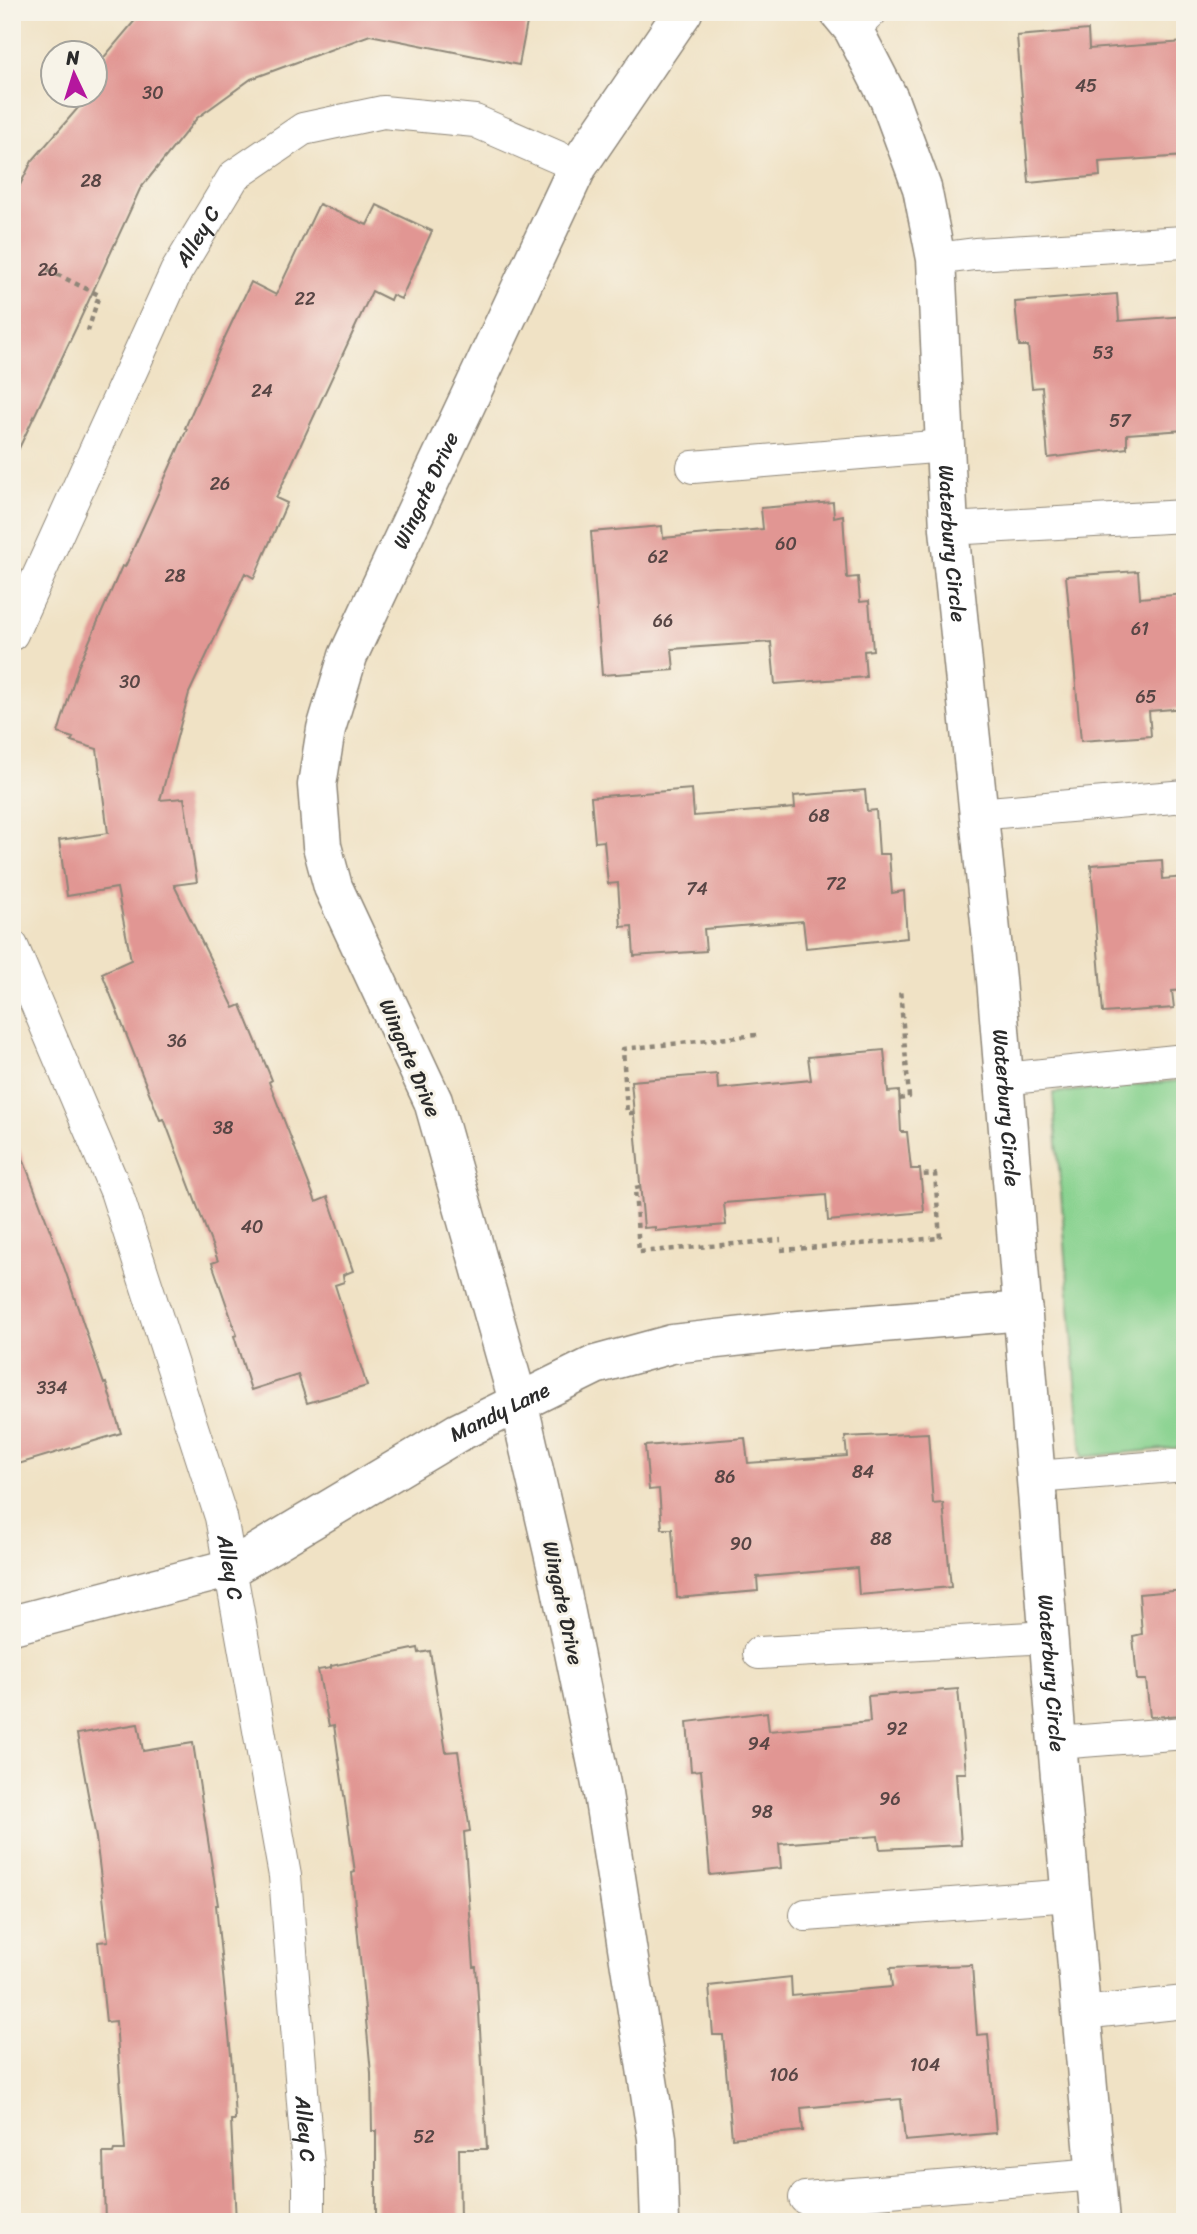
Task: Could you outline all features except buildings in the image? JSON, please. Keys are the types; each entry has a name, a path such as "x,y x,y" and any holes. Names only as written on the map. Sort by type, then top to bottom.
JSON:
{"street":[{"name":"Wingate Drive","path":"660,2222 657,2138 603,1794 519,1401 433,1101 333,887 321,846 317,785 326,729 348,656 579,166 683,12"},
{"name":"Waterbury Circle","path":"854,18 889,99 922,188 936,259 949,529 996,979 1057,1743 1100,2222"},
{"name":"Mandy Lane","path":"12,1625 231,1568 457,1433 595,1366 672,1344 1023,1311"}],"lane":[{"name":"Alley C","path":"12,634 176,272 234,176 303,129 383,112 475,121 579,166"},
{"path":"936,259 975,254 1185,242"},
{"path":"693,467 945,446"},
{"path":"949,529 1185,516"},
{"path":"977,814 1185,796"},
{"name":"Alley C","path":"12,946 116,1191 221,1517 285,1876 309,2178 309,2222"},
{"path":"1003,1079 1185,1060"},
{"path":"1036,1477 1185,1465"},
{"path":"759,1653 1049,1637"},
{"path":"1057,1743 1185,1734"},
{"path":"806,1915 1072,1895"},
{"path":"1082,2013 1185,2002"},
{"path":"805,2198 1096,2174"}],"path":[{"path":"48,271 99,295 88,331"},
{"path":"899,1099 909,1097 900,989"},
{"path":"634,1113 627,1114 623,1049 757,1035"},
{"path":"781,1250 940,1238 935,1174 921,1175"},
{"path":"640,1187 635,1188 639,1252 780,1240"}],"green space":[{"path":"1185,1080 1185,1447 1082,1457 1053,1093"}]}
